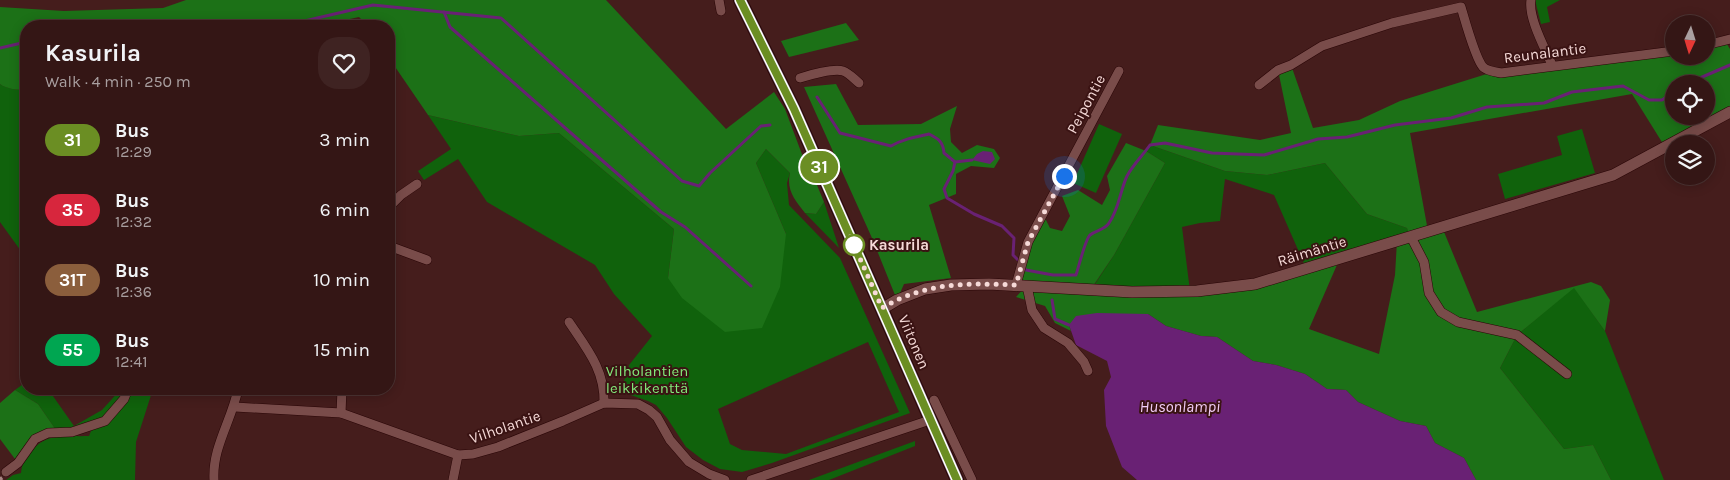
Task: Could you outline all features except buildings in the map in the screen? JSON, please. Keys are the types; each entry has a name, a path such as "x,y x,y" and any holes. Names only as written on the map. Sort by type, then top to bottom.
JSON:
{"main road":[{"name":"Viitonen","path":"740,0 794,109 957,480"}],"street":[{"path":"719,0 720,11"},
{"path":"1531,0 1530,6 1535,22 1552,65"},
{"name":"Reunalantie","path":"1259,85 1278,70 1291,65 1322,46 1460,4 1483,67 1493,72 1501,73 1552,65 1640,57 1665,53"},
{"path":"1715,43 1728,40"},
{"path":"800,78 823,72 842,70 850,74 859,83"},
{"name":"Peipontie","path":"1021,286 1028,242 1119,71"},
{"name":"Räimäntie","path":"882,308 925,289 951,285 990,284 1132,292 1197,292 1255,284 1613,175 1730,112"},
{"path":"395,201 417,184"},
{"path":"1410,237 1424,262 1429,293 1441,312 1458,322 1517,335 1567,374"},
{"path":"395,248 427,260"},
{"path":"1021,286 1032,310 1044,328 1068,343 1084,362 1088,372"},
{"path":"569,322 600,370 605,389 604,403"},
{"path":"6,472 18,463 35,439 48,433 72,432 105,421 126,395"},
{"path":"214,480 217,450 235,407 237,395"},
{"path":"341,412 342,395"},
{"path":"934,400 972,480"},
{"name":"Vilholantie","path":"235,407 341,412 458,455 473,454 512,442 604,403 638,404 657,417 670,440 689,462 709,474 725,480"},
{"path":"751,480 930,420"},
{"path":"453,480 458,455"}],"green space":[{"path":"186,0 606,0 726,129 774,92 785,109 803,157 801,165 812,173 824,202 816,214 805,213 790,190 790,173 766,149 756,163 786,234 780,287 762,328 725,332 682,298 668,278 674,229 559,133 519,136 428,115 395,67 395,20 362,20 359,17 345,20 20,20 20,89 9,88 0,84 0,7 64,11 163,8"},
{"path":"1535,0 1560,0 1547,7 1550,22 1541,24"},
{"path":"846,23 859,40 789,57 781,41"},
{"path":"1725,41 1730,49 1730,112 1715,120 1715,75 1665,75 1665,125 1706,125 1687,135 1665,135 1665,147 1632,94 1410,133 1428,231 1442,227 1477,312 1591,282 1601,286 1610,300 1605,331 1574,288 1517,335 1500,368 1564,449 1593,445 1611,480 1476,480 1464,458 1435,443 1426,426 1400,421 1358,402 1346,390 1327,389 1305,374 1276,365 1253,361 1217,337 1201,336 1166,326 1148,314 1069,325 1071,331 1055,323 1045,306 1016,297 1026,286 1016,285 1043,214 1050,228 1062,231 1070,216 1062,196 1078,190 1102,205 1110,190 1107,176 1126,143 1146,151 1165,163 1114,255 1091,289 1255,284 1340,258 1309,329 1379,354 1395,275 1397,241 1410,237 1407,228 1367,214 1325,163 1267,175 1225,171 1150,145 1158,125 1260,140 1291,133 1278,70 1291,65 1313,128 1359,120 1400,101 1493,72 1665,52 1665,65 1715,65 1715,43"},
{"path":"0,84 9,88 20,89 20,250 0,222"},
{"path":"836,84 858,125 921,124 957,106 950,129 951,142 962,153 977,145 994,149 1000,158 994,168 971,166 956,174 956,194 929,205 951,278 904,284 897,300 872,238 804,87"},
{"name":"Vilholantien leikkikenttä","path":"428,115 519,136 559,133 674,229 668,278 786,234 756,163 766,149 790,173 787,183 789,205 840,258 910,413 742,472 720,469 703,460 686,447 656,405 619,391 628,372 629,365 652,336 614,294 595,265 487,202 458,159 424,180 418,171 451,149","holes":["868,342 899,412 786,454 742,450 730,444 718,409"]},
{"path":"1099,124 1122,134 1096,193 1073,183"},
{"path":"1582,129 1595,173 1505,199 1498,174 1562,155 1557,136"},
{"path":"1150,145 1225,171 1267,175 1325,163 1367,214 1407,228 1411,237 1306,268 1274,195 1225,179 1220,221 1182,227 1190,291 1091,290 1114,255 1165,163 1146,151"},
{"path":"824,202 839,248 805,213 816,214"},
{"path":"1574,287 1605,331 1664,480 1611,480 1593,445 1564,449 1500,368 1517,335"},
{"path":"20,386 20,393 15,390"},
{"path":"15,390 20,395 38,404 58,433 35,439 18,463 0,439 0,403"},
{"path":"23,395 52,395 74,426 102,410 116,395 151,395 136,442 135,480 6,480 13,475 21,473 25,459 43,441 64,436 89,436 93,426 58,433 38,404"},
{"path":"915,441 915,446 829,480 809,480"}],"water":[{"path":"983,151 992,152 995,159 990,164 972,160"},
{"name":"Husonlampi","path":"1097,313 1148,314 1166,326 1201,336 1217,337 1253,361 1276,365 1305,374 1327,389 1346,390 1358,402 1400,421 1426,426 1435,443 1464,458 1476,480 1137,480 1122,467 1106,426 1104,390 1111,377 1107,361 1076,345 1069,325 1076,316"}],"waterway":[{"path":"309,20 373,5 501,18 682,181 699,186 710,173 761,126 770,125"},
{"path":"444,12 450,27 661,212 685,227 751,286"},
{"path":"0,48 20,43"},
{"path":"1707,75 1730,65"},
{"path":"1024,267 1026,270 1053,275 1076,275 1088,238 1109,223 1115,212 1127,176 1150,145 1165,143 1212,153 1264,155 1318,139 1347,137 1395,125 1451,118 1487,107 1544,103 1572,92 1623,86 1649,100 1662,100 1665,98"},
{"path":"817,97 840,133 891,146 905,140 929,134 938,139 943,146 944,153 955,162 953,171 944,189 947,198 974,214 1002,226 1014,238 1013,255 1020,262"},
{"path":"955,162 972,160"},
{"path":"1052,300 1055,319 1069,325"}],"bus line":[{"name":"31","path":"740,0 794,109 957,480"}],"place":[{"name":"Kasurila","path":"854,245"}],"route":[{"path":"854,245 850,236 882,308 925,289 951,285 1016,285 1028,242 1064,176"}]}
